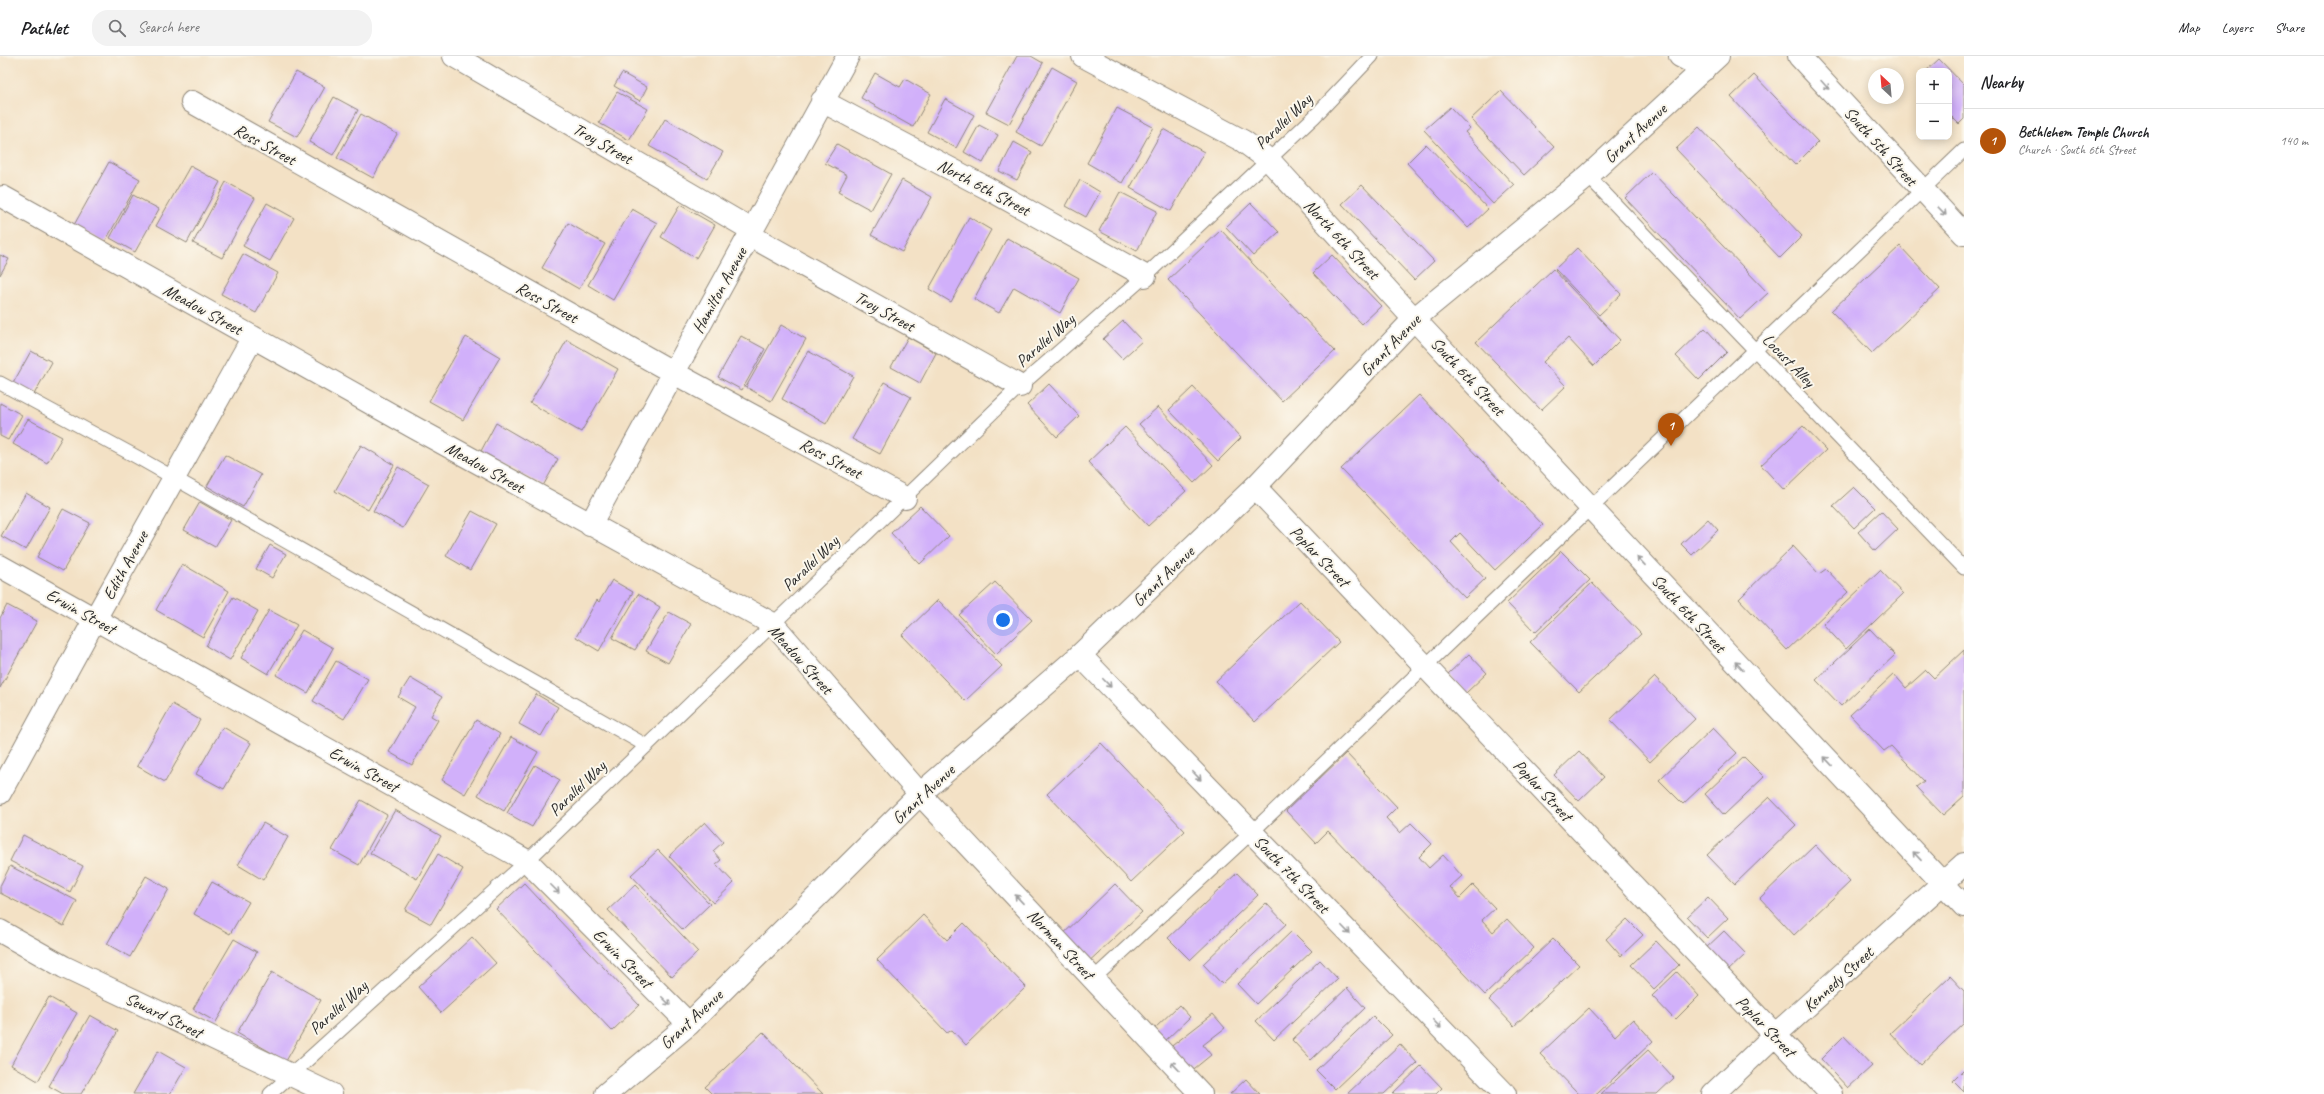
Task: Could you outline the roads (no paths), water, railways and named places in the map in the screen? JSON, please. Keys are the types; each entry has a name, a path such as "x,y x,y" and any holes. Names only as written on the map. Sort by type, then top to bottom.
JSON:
{"street":[{"name":"Troy Street","path":"454,56 750,233 1020,386"},
{"name":"Hamilton Avenue","path":"590,525 848,56"},
{"name":"North 6th Street","path":"1083,56 1243,141 1269,160 1414,319"},
{"path":"1680,56 1711,63"},
{"name":"South 5th Street","path":"1799,56 1921,190 1964,234"},
{"name":"Grant Avenue","path":"606,1094 689,1024 920,794 1080,655 1255,487 1414,319 1588,176 1711,63"},
{"name":"North 6th Street","path":"822,101 987,188 1145,276"},
{"name":"Ross Street","path":"192,102 674,373 905,498"},
{"name":"Meadow Street","path":"3,197 590,525 772,624 920,794"},
{"name":"South 6th Street","path":"1414,319 1964,906"},
{"name":"Edith Avenue","path":"0,793 95,619 254,337"},
{"name":"Poplar Street","path":"1255,487 1831,1094"},
{"name":"Erwin Street","path":"0,566 527,861 689,1024"},
{"name":"South 7th Street","path":"1080,655 1505,1094"},
{"name":"Norman Street","path":"920,794 1201,1094"},
{"name":"Kennedy Street","path":"1713,1094 1775,1035 1944,885 1964,864"},
{"name":"Seward Street","path":"0,931 64,967 331,1094"}],"lane":[{"name":"Parallel Way","path":"270,1094 289,1075 527,861 1020,386 1145,276 1269,160 1314,117 1372,56"},
{"path":"1093,979 1252,832 1424,665 1591,508 1964,150"},
{"name":"Locust Alley","path":"1588,176 1964,568"},
{"path":"0,383 174,479 647,746"}],"place":[{"name":"Bethlehem Temple Church","path":"1671,446"}]}
